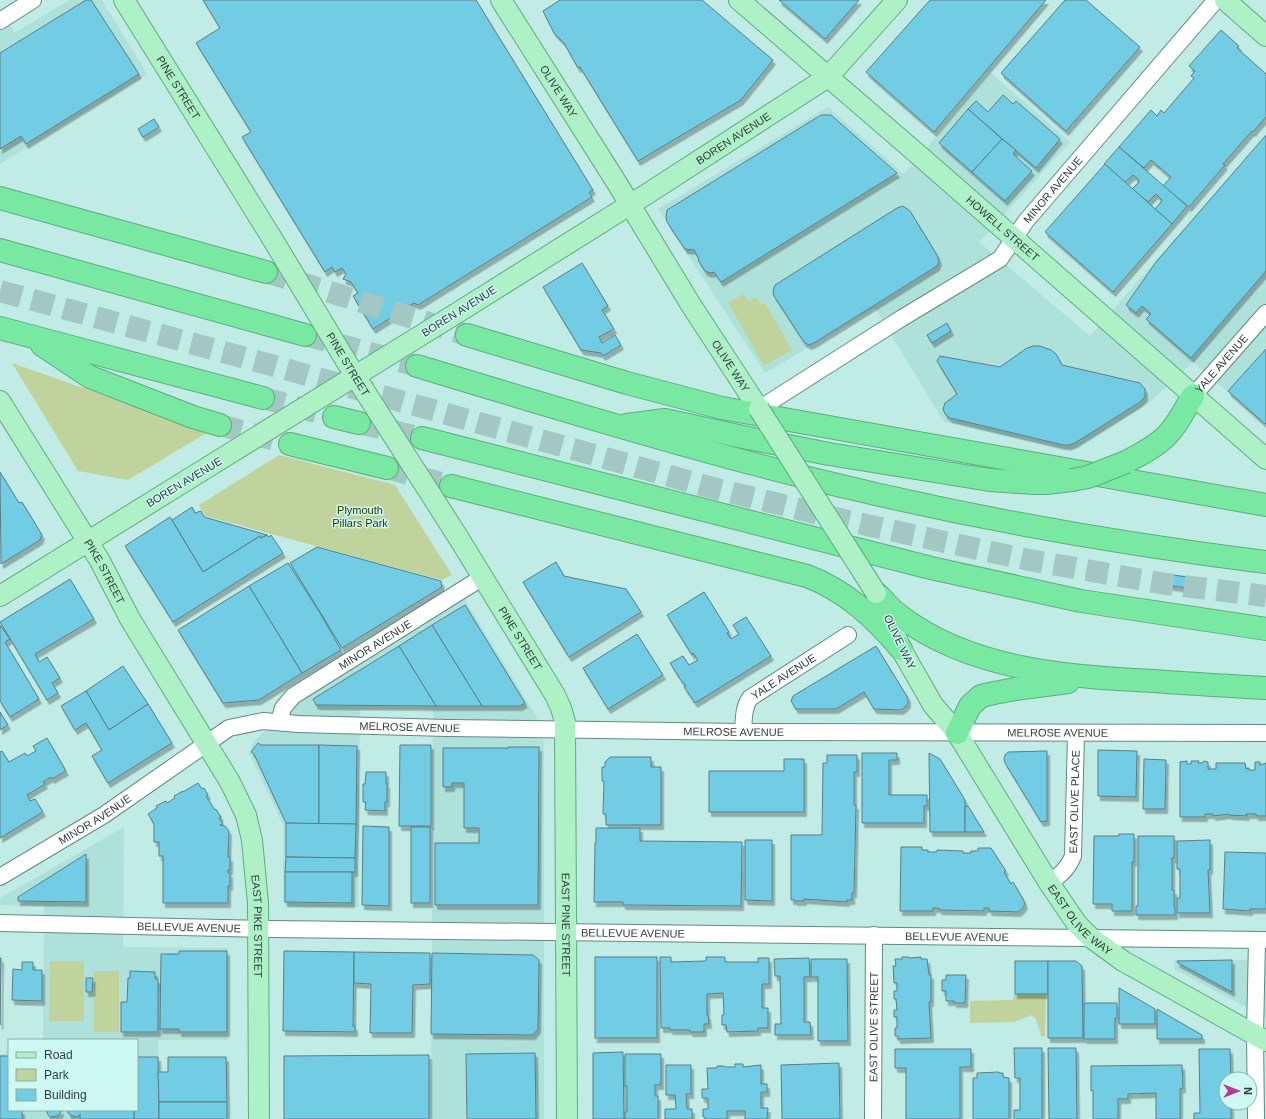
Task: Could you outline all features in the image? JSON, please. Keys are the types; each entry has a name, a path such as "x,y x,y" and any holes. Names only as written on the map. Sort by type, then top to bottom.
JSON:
{"highway":[{"path":"0,198 266,272"},
{"path":"0,242 25,256"},
{"path":"0,250 305,335"},
{"path":"0,328 263,398"},
{"path":"28,335 90,377 193,417 220,425"},
{"path":"468,335 627,383 722,408 1266,505"},
{"path":"417,366 620,426 766,467 949,510 1114,540 1266,562"},
{"path":"620,426 665,420 829,454 982,479 1046,484 1088,477 1144,453 1164,439 1175,425 1193,396"},
{"path":"334,417 359,424"},
{"path":"422,438 931,568 1081,600 1266,629"},
{"path":"290,444 387,468"},
{"path":"451,486 807,576 831,586 853,601 877,621 901,649"},
{"path":"876,593 899,616 922,631 965,651 1034,670 1099,678 1266,688"},
{"path":"957,733 970,706 981,696 1015,689 1099,678"}],"main road":[{"name":"PINE STREET","path":"124,0 555,695 561,708 566,730"},
{"name":"OLIVE WAY","path":"501,0 691,305 760,409 876,593 901,649 933,705 957,733"},
{"name":"HOWELL STREET","path":"739,0 1014,238 1266,460"},
{"name":"BOREN AVENUE","path":"0,596 630,206 828,77 897,0"},
{"path":"1225,0 1266,36"},
{"name":"PIKE STREET","path":"0,401 100,561 130,619 207,744"},
{"name":"EAST PINE STREET","path":"566,730 567,1119"},
{"name":"EAST OLIVE WAY","path":"957,733 1070,916 1090,937 1123,961 1260,1038"},
{"name":"EAST PIKE STREET","path":"207,744 233,787 244,809 250,828 253,846 258,903 258,1119"}],"street":[{"path":"0,21 33,0"},
{"name":"MINOR AVENUE","path":"760,409 895,322 998,261 1026,221 1216,0"},
{"name":"YALE AVENUE","path":"1193,396 1266,313"},
{"name":"MINOR AVENUE","path":"279,722 283,708 293,696 483,577"},
{"name":"YALE AVENUE","path":"743,732 744,710 750,698 848,635"},
{"name":"MELROSE AVENUE","path":"207,744 222,733 236,726 263,721 456,728 566,730 1076,734 1266,733"},
{"name":"EAST OLIVE PLACE","path":"1050,884 1068,868 1072,856 1076,734"},
{"name":"MINOR AVENUE","path":"0,877 104,815 207,744"},
{"name":"BELLEVUE AVENUE","path":"0,923 258,929 1261,940"},
{"name":"EAST OLIVE STREET","path":"873,1119 874,935"},
{"path":"1256,1119 1260,1038 1261,940"}],"shaded area":[{"path":"70,0 102,0 147,74 0,164 0,9 14,33"},
{"path":"991,73 1070,142 979,242 1090,336 1266,135 1266,425 1193,362 1150,402 1072,451 944,422 875,308 765,373 658,209 828,107 904,174"},
{"path":"464,598 536,716 544,744 544,1119 431,1119 433,709 360,709 358,907 288,907 283,902 283,825 249,753 256,739 306,696"},
{"path":"124,827 123,947 228,948 228,1040 158,1040 159,1119 0,1119 0,1054 8,1054 8,1111 138,1111 138,1039 43,1039 44,906 0,905 0,900 4,896"},
{"path":"1174,960 1266,960 1266,1018 1175,969"}],"green space":[{"path":"744,294 748,302 757,297 761,305 765,303 792,350 764,366 728,303"},
{"path":"12,363 208,432 128,480 78,471"},
{"name":"Plymouth Pillars Park","path":"279,455 395,485 452,575 442,580 205,516 199,505"},
{"path":"50,961 84,961 84,1021 49,1021"},
{"path":"94,971 119,971 119,1032 94,1032"},
{"path":"1015,994 1046,994 1045,1036 1041,1036 1036,1019 1032,1015 1014,1022 970,1023 970,1001 1012,1000"}],"building":[{"path":"86,0 91,0 139,74 26,144 21,136 0,149 0,53"},
{"path":"203,0 476,0 593,190 589,192 592,197 418,305 414,303 373,329 353,296 358,293 351,282 343,279 346,274 342,268 335,272 332,267 325,272 242,137 251,132 196,43 220,28"},
{"path":"560,0 702,0 773,60 741,100 638,161 580,67 578,68 564,43 554,33 543,11"},
{"path":"779,0 859,0 825,39"},
{"path":"930,0 1046,0 934,132 866,72"},
{"path":"1065,0 1086,0 1140,47 1066,131 1001,73"},
{"path":"1221,30 1239,46 1237,48 1266,74 1266,117 1223,164 1225,165 1189,207 1163,186 1171,177 1151,160 1144,168 1119,147 1151,110 1157,116 1161,110 1164,113 1194,78 1191,76 1195,71 1189,66"},
{"path":"1003,95 1013,104 1016,101 1060,139 1036,168 968,109 976,101 988,112"},
{"path":"968,109 1002,139 972,172 939,143"},
{"path":"821,115 831,115 897,173 721,282 714,272 710,273 705,271 694,250 685,249 667,222 667,210"},
{"path":"154,119 159,127 143,137 138,129"},
{"path":"1266,135 1266,271 1191,358 1146,319 1151,314 1142,306 1136,313 1126,305 1156,262"},
{"path":"1002,139 1016,150 1013,154 1032,171 1005,201 972,172"},
{"path":"1119,147 1187,206 1172,224 1155,209 1162,200 1156,194 1148,202 1132,189 1139,180 1133,175 1125,182 1104,164"},
{"path":"1105,164 1172,224 1113,292 1045,232"},
{"path":"903,206 910,211 937,255 939,261 937,266 814,343 809,345 804,342 774,296 773,291 775,285 897,208"},
{"path":"582,263 608,306 602,310 614,329 599,337 602,343 615,335 621,345 603,356 601,353 581,350 543,287"},
{"path":"947,323 951,331 932,343 927,335"},
{"path":"1040,346 1051,350 1056,354 1062,365 1140,383 1145,389 1145,397 1140,402 1075,443 1069,445 1063,445 950,418 945,414 943,409 945,403 957,394 937,361 940,356 1000,367 1027,348"},
{"path":"1266,349 1266,423 1265,424 1228,391"},
{"path":"0,472 19,503 22,502 42,535 40,540 1,564"},
{"path":"192,507 195,513 201,511 204,517 267,535 261,538 260,536 203,572 172,520"},
{"path":"170,517 203,572 260,536 261,538 267,535 269,537 271,535 283,553 173,622 125,546"},
{"path":"317,547 441,581 442,587 342,648 290,563"},
{"path":"556,562 564,576 626,589 641,612 569,657 523,582"},
{"path":"288,563 320,613 341,650 302,673 249,586"},
{"path":"1166,574 1195,578 1194,589 1165,585"},
{"path":"70,579 94,619 35,654 39,662 47,657 60,678 52,683 58,693 47,700 0,622"},
{"path":"249,586 302,673 259,700 223,703 178,630"},
{"path":"704,592 729,632 727,633 731,639 739,634 733,625 746,617 771,656 695,703 684,687 686,686 670,663 683,656 689,665 698,660 693,653 692,655 667,615"},
{"path":"465,605 525,703 520,706 482,706 432,625"},
{"path":"0,625 10,639 5,642 39,699 10,717 0,701"},
{"path":"432,625 482,706 436,706 399,646"},
{"path":"637,634 663,675 608,709 583,668"},
{"path":"399,646 436,706 316,705 313,699"},
{"path":"876,646 908,698 908,703 905,707 901,710 874,709 864,692 836,709 796,709 791,701 793,696"},
{"path":"123,666 148,704 109,730 86,691"},
{"path":"86,691 109,730 148,704 172,743 108,783 92,756 102,750 86,723 75,730 61,706"},
{"path":"0,712 8,725 0,730"},
{"path":"47,738 66,771 52,779 51,777 43,782 45,784 27,795 30,801 35,799 43,812 0,838 0,752 2,751 9,762 25,753 27,756 36,751 33,746"},
{"path":"258,743 261,745 319,745 319,824 286,823 254,754 251,752"},
{"path":"319,745 357,746 356,824 319,824"},
{"path":"400,745 431,745 431,826 399,826"},
{"path":"539,747 538,905 435,905 435,843 479,843 479,828 464,828 464,783 452,783 452,787 443,787 443,748"},
{"path":"1098,750 1137,751 1136,797 1098,796"},
{"path":"1047,751 1047,821 1041,822 1004,759 1008,752"},
{"path":"862,753 897,753 897,760 889,760 889,795 927,795 927,806 924,806 924,823 862,823"},
{"path":"929,753 940,759 965,800 965,832 930,832"},
{"path":"827,755 857,755 857,772 854,772 854,805 856,805 854,893 852,893 852,900 847,900 847,902 804,899 804,901 795,901 791,900 791,835 822,835 823,763 827,763"},
{"path":"610,757 651,757 651,767 661,767 661,825 606,825 606,814 603,814 604,781 602,781 602,767 605,767 605,762"},
{"path":"784,759 804,759 804,812 709,812 709,771 784,771"},
{"path":"1144,759 1166,760 1165,809 1143,809"},
{"path":"1187,761 1187,764 1191,764 1191,761 1199,761 1198,763 1202,763 1204,761 1208,762 1208,769 1216,769 1216,763 1245,763 1246,769 1249,768 1249,770 1255,770 1255,762 1260,762 1260,765 1266,763 1266,816 1256,816 1256,814 1246,814 1247,816 1229,814 1213,816 1213,814 1205,814 1205,817 1180,817 1180,762"},
{"path":"366,772 386,772 387,802 385,802 385,811 365,810 366,802 363,802 363,784 365,784"},
{"path":"198,783 202,789 204,788 208,795 206,796 221,817 219,818 223,824 220,825 225,826 229,831 228,857 230,857 230,870 228,870 228,873 230,873 230,886 228,886 228,903 163,903 163,856 159,856 159,842 154,842 154,824 148,814 157,808 156,806 166,801 167,803 175,798 174,796"},
{"path":"968,806 984,832 965,832 965,807"},
{"path":"286,823 356,824 355,858 286,857"},
{"path":"363,826 389,827 389,906 362,905"},
{"path":"411,827 430,827 430,903 411,903"},
{"path":"596,828 640,828 640,841 742,842 741,906 623,905 623,902 594,902"},
{"path":"1119,834 1134,834 1134,862 1132,862 1132,911 1112,911 1112,904 1093,904 1094,836 1119,836"},
{"path":"1138,836 1174,836 1172,890 1174,890 1175,915 1136,915 1136,906 1138,906"},
{"path":"745,840 772,840 772,901 745,900"},
{"path":"1210,840 1210,870 1208,870 1210,913 1177,913 1177,898 1180,898 1180,869 1177,869 1177,841"},
{"path":"901,847 922,847 922,850 928,850 928,852 937,852 937,850 963,851 963,853 978,851 978,848 991,848 1006,871 1004,872 1011,884 1013,882 1025,904 1018,912 989,911 989,908 984,908 984,911 939,910 939,908 933,908 933,911 900,911"},
{"path":"1225,852 1266,853 1266,909 1250,909 1250,911 1223,909"},
{"path":"86,854 86,902 18,901 18,897"},
{"path":"286,857 355,858 355,872 285,872"},
{"path":"285,872 352,872 352,903 285,902"},
{"path":"179,951 227,951 227,1032 179,1032 179,1029 160,1029 161,954 179,954"},
{"path":"284,951 354,952 353,1026 355,1026 355,1032 283,1031"},
{"path":"354,952 430,953 430,984 413,985 412,1033 370,1033 371,984 354,983"},
{"path":"432,953 533,955 539,960 538,1029 533,1035 431,1034"},
{"path":"595,957 657,957 657,1038 595,1038"},
{"path":"660,957 671,957 671,962 706,961 706,957 725,957 725,962 758,962 758,958 769,958 769,984 762,984 762,1008 768,1008 768,1028 758,1028 758,1031 727,1032 726,1025 722,1025 722,1015 724,1015 723,993 707,994 707,1015 709,1024 704,1024 704,1032 690,1032 690,1030 670,1030 670,1028 661,1028"},
{"path":"902,957 921,957 921,959 927,959 929,975 931,975 931,1002 929,1002 931,1038 898,1039 898,1036 895,1036 897,1017 894,1017 894,1010 897,1010 896,999 894,999 894,991 897,991 897,983 894,983 893,966 896,966 895,959 902,959"},
{"path":"0,958 1,958 0,1025"},
{"path":"809,958 810,977 804,977 804,1022 810,1022 811,1035 775,1035 775,1024 781,1024 780,976 775,976 774,959"},
{"path":"811,959 847,959 848,1041 818,1041 818,977 811,977"},
{"path":"1232,960 1232,992 1178,963 1177,961"},
{"path":"1015,961 1048,961 1048,994 1015,994"},
{"path":"1048,961 1076,961 1082,966 1083,1038 1048,1038"},
{"path":"22,962 33,962 33,970 42,970 42,1001 12,1000 13,969 22,970"},
{"path":"130,971 155,972 155,979 158,979 158,1032 121,1032 121,1002 127,1002 128,978 130,978"},
{"path":"946,975 966,975 965,1003 946,1001 946,991 942,991 942,980 946,980"},
{"path":"86,978 93,978 92,992 86,992"},
{"path":"1119,988 1155,1009 1155,1024 1119,1024"},
{"path":"1084,1003 1117,1003 1115,1039 1084,1039"},
{"path":"1157,1009 1202,1035 1202,1039 1157,1039"},
{"path":"1014,1048 1042,1048 1042,1119 1014,1119 1014,1110 1020,1110 1020,1078 1015,1078"},
{"path":"1048,1048 1076,1048 1077,1119 1049,1119"},
{"path":"895,1049 971,1049 971,1067 960,1067 960,1119 906,1119 906,1068 895,1068"},
{"path":"1199,1049 1230,1049 1231,1071 1218,1071 1218,1111 1231,1111 1231,1119 1194,1119 1194,1113 1200,1113"},
{"path":"623,1052 624,1119 593,1119 593,1053"},
{"path":"535,1053 536,1119 467,1119 466,1054"},
{"path":"625,1054 661,1054 661,1085 655,1085 655,1096 658,1096 658,1119 625,1119 625,1112 627,1112 627,1086 625,1086"},
{"path":"429,1055 429,1119 284,1119 284,1056"},
{"path":"0,1056 8,1056 8,1111 22,1111 22,1119 0,1119"},
{"path":"138,1057 158,1057 159,1119 134,1119 134,1111 138,1111"},
{"path":"168,1057 226,1057 227,1102 159,1102 158,1072 168,1072"},
{"path":"839,1063 840,1119 782,1119 781,1065"},
{"path":"735,1064 743,1064 743,1067 761,1065 761,1084 767,1084 767,1092 761,1092 761,1108 768,1108 767,1119 745,1119 745,1111 727,1111 727,1119 705,1119 705,1117 703,1117 703,1109 708,1109 708,1098 702,1098 702,1089 708,1089 707,1068 717,1068 717,1066 735,1067"},
{"path":"666,1065 691,1065 691,1094 686,1094 687,1109 692,1109 692,1119 665,1119 665,1109 676,1109 675,1095 666,1095"},
{"path":"1182,1065 1183,1088 1180,1089 1180,1119 1156,1119 1156,1093 1128,1094 1128,1099 1118,1099 1118,1119 1093,1119 1091,1066"},
{"path":"977,1073 1003,1073 1003,1077 1009,1078 1009,1119 973,1119 973,1078 977,1078"},
{"path":"159,1102 227,1102 227,1119 159,1119"},
{"path":"47,1111 61,1111 57,1116 50,1117"},
{"path":"68,1111 134,1111 134,1119 80,1119 80,1114 78,1117 72,1116 68,1113"}],"tunnel":[{"path":"266,272 467,335"},
{"path":"0,291 713,488 848,521 1029,560 1166,584 1266,596"},
{"path":"305,335 417,366"},
{"path":"263,398 334,417"},
{"path":"359,423 422,438"},
{"path":"220,425 290,444"},
{"path":"387,468 451,486"}]}
